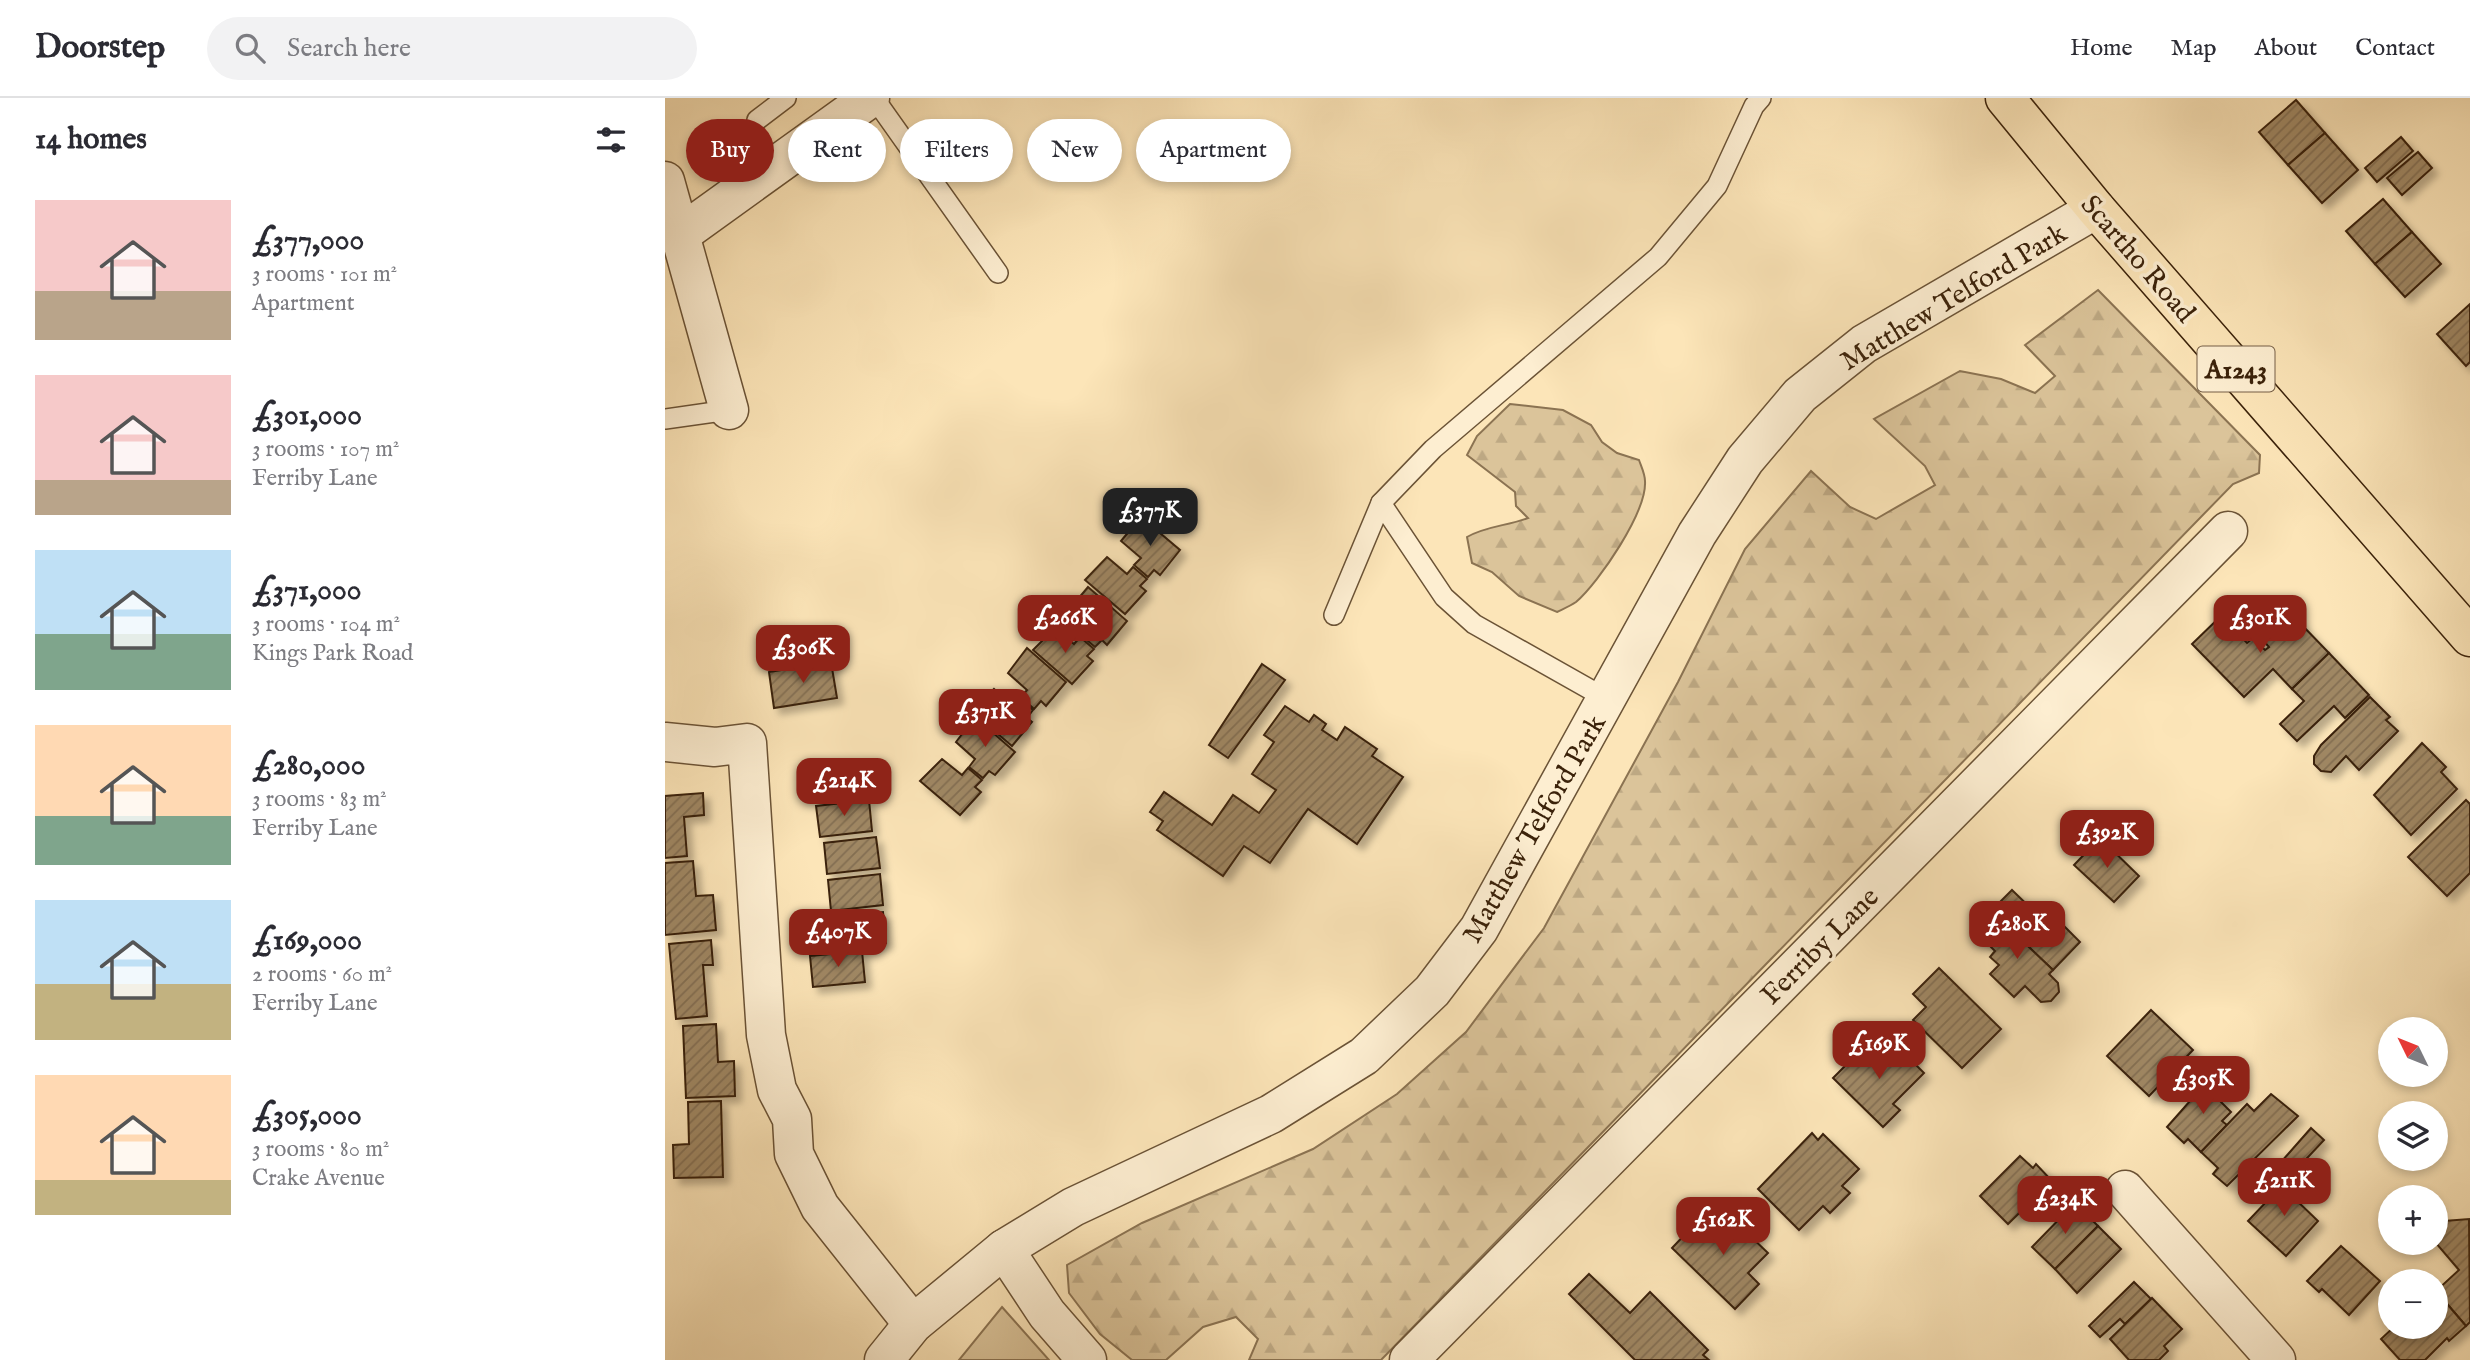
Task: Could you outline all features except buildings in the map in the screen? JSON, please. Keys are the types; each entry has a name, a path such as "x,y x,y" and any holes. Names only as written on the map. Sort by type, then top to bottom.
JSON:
{"main road":[{"name":"Scartho Road","path":"2005,98 2096,209 2470,637"}],"street":[{"path":"681,233 872,98"},
{"path":"665,181 729,410"},
{"name":"Matthew Telford Park","path":"884,1360 913,1324 1004,1249 1073,1207 1271,1114 1364,1056 1432,991 1479,929 1697,534 1745,460 1800,395 1864,344 2096,209"},
{"name":"Ferriby Lane","path":"1409,1360 2228,531"},
{"path":"665,742 715,747 747,743 766,1035 777,1090 792,1119 794,1154 820,1208 913,1324"},
{"path":"2125,1190 2276,1360"},
{"path":"1004,1249 1047,1314 1087,1360"}],"lane":[{"path":"758,119 786,98"},
{"path":"872,98 998,273"},
{"path":"1334,615 1381,503 1433,449 1658,257 1717,186 1753,106 1761,98"},
{"path":"665,419 729,410"},
{"path":"1381,503 1444,597 1474,624 1607,699"}],"green space":[{"path":"2098,290 2260,455 2259,473 2233,484 1381,1360 1249,1360 1258,1339 1236,1317 1203,1327 1166,1360 1132,1360 1100,1334 1069,1293 1067,1265 1142,1223 1313,1149 1397,1094 1466,1032 1544,928 1678,682 1745,549 1811,471 1850,507 1876,519 1935,485 1925,466 1874,419 1960,371 2001,379 2035,393 2055,376 2025,345"},
{"path":"1510,404 1563,410 1591,425 1602,442 1617,453 1639,460 1644,476 1644,494 1620,546 1586,592 1576,602 1557,612 1519,596 1492,572 1472,563 1467,537 1528,518 1516,506 1515,492 1467,455 1477,436"},
{"path":"1002,1307 1049,1360 959,1360"}]}
